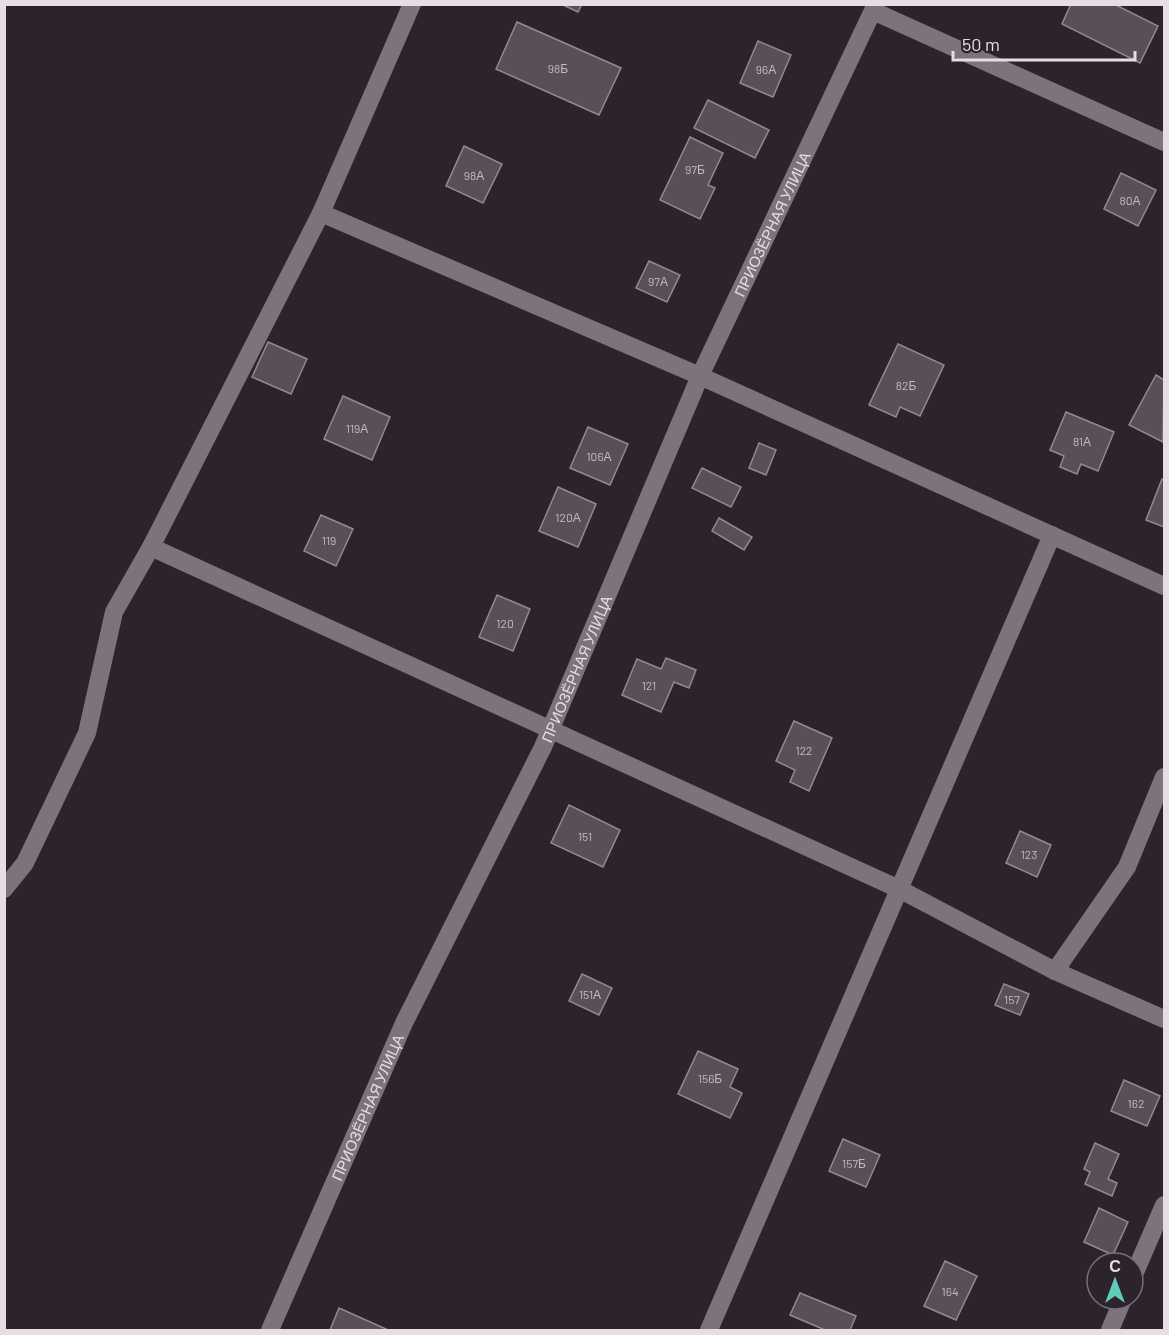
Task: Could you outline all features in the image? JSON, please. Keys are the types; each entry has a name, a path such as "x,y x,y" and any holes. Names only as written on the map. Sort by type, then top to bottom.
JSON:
{"street":[{"path":"4,888 25,863 87,733 114,612 151,547 321,213 412,4"},
{"path":"875,8 1164,142"},
{"name":"ПРИОЗЁРНАЯ УЛИЦА","path":"270,1330 404,1023 550,729 700,376 875,8"},
{"path":"321,213 700,376 1164,586"},
{"path":"709,1330 1052,535"},
{"path":"151,547 899,889 1055,971 1164,1019"},
{"path":"1055,971 1127,867 1164,777"},
{"path":"1144,1251 1164,1205"},
{"path":"1110,1330 1119,1311"}],"building":[{"path":"561,4 582,4 578,12"},
{"path":"1071,4 1114,4 1158,26 1140,63 1062,24"},
{"path":"517,22 621,68 599,115 496,69"},
{"path":"758,41 791,55 773,97 740,83"},
{"path":"708,100 769,130 755,158 694,128"},
{"path":"690,137 723,153 708,185 715,188 700,219 660,200"},
{"path":"464,146 502,164 483,203 446,186"},
{"path":"1121,173 1156,190 1138,226 1104,209"},
{"path":"649,261 680,275 667,302 636,288"},
{"path":"268,342 307,359 291,394 252,377"},
{"path":"898,344 944,365 920,416 900,407 896,417 869,405"},
{"path":"1156,375 1164,380 1163,442 1129,425"},
{"path":"343,396 390,417 372,460 324,439"},
{"path":"1066,412 1114,432 1098,471 1081,464 1077,474 1060,467 1064,456 1050,450"},
{"path":"588,427 628,444 610,485 570,468"},
{"path":"759,443 776,450 766,475 749,468"},
{"path":"702,468 741,487 731,507 692,488"},
{"path":"1162,479 1164,480 1164,527 1146,520"},
{"path":"558,487 596,504 578,547 539,531"},
{"path":"321,515 353,529 336,566 304,551"},
{"path":"719,518 752,537 744,550 712,531"},
{"path":"497,595 530,609 513,651 479,637"},
{"path":"666,658 696,670 689,688 674,682 661,712 622,695 637,659 661,669"},
{"path":"794,721 832,738 809,791 790,782 795,770 776,761"},
{"path":"569,805 620,830 603,867 551,843"},
{"path":"1020,831 1051,845 1037,877 1006,863"},
{"path":"582,974 612,988 599,1015 569,1001"},
{"path":"1004,984 1029,994 1020,1015 995,1005"},
{"path":"698,1051 738,1069 730,1087 742,1093 730,1118 678,1094"},
{"path":"1124,1080 1160,1096 1147,1126 1111,1111"},
{"path":"843,1139 880,1155 866,1187 829,1171"},
{"path":"1095,1143 1119,1154 1108,1179 1117,1183 1112,1196 1085,1184 1090,1172 1084,1169"},
{"path":"1099,1208 1128,1222 1115,1251 1104,1251 1084,1242"},
{"path":"945,1261 977,1276 956,1320 924,1306"},
{"path":"800,1293 856,1316 850,1330 825,1330 790,1315"},
{"path":"339,1308 386,1329 330,1330"}]}
